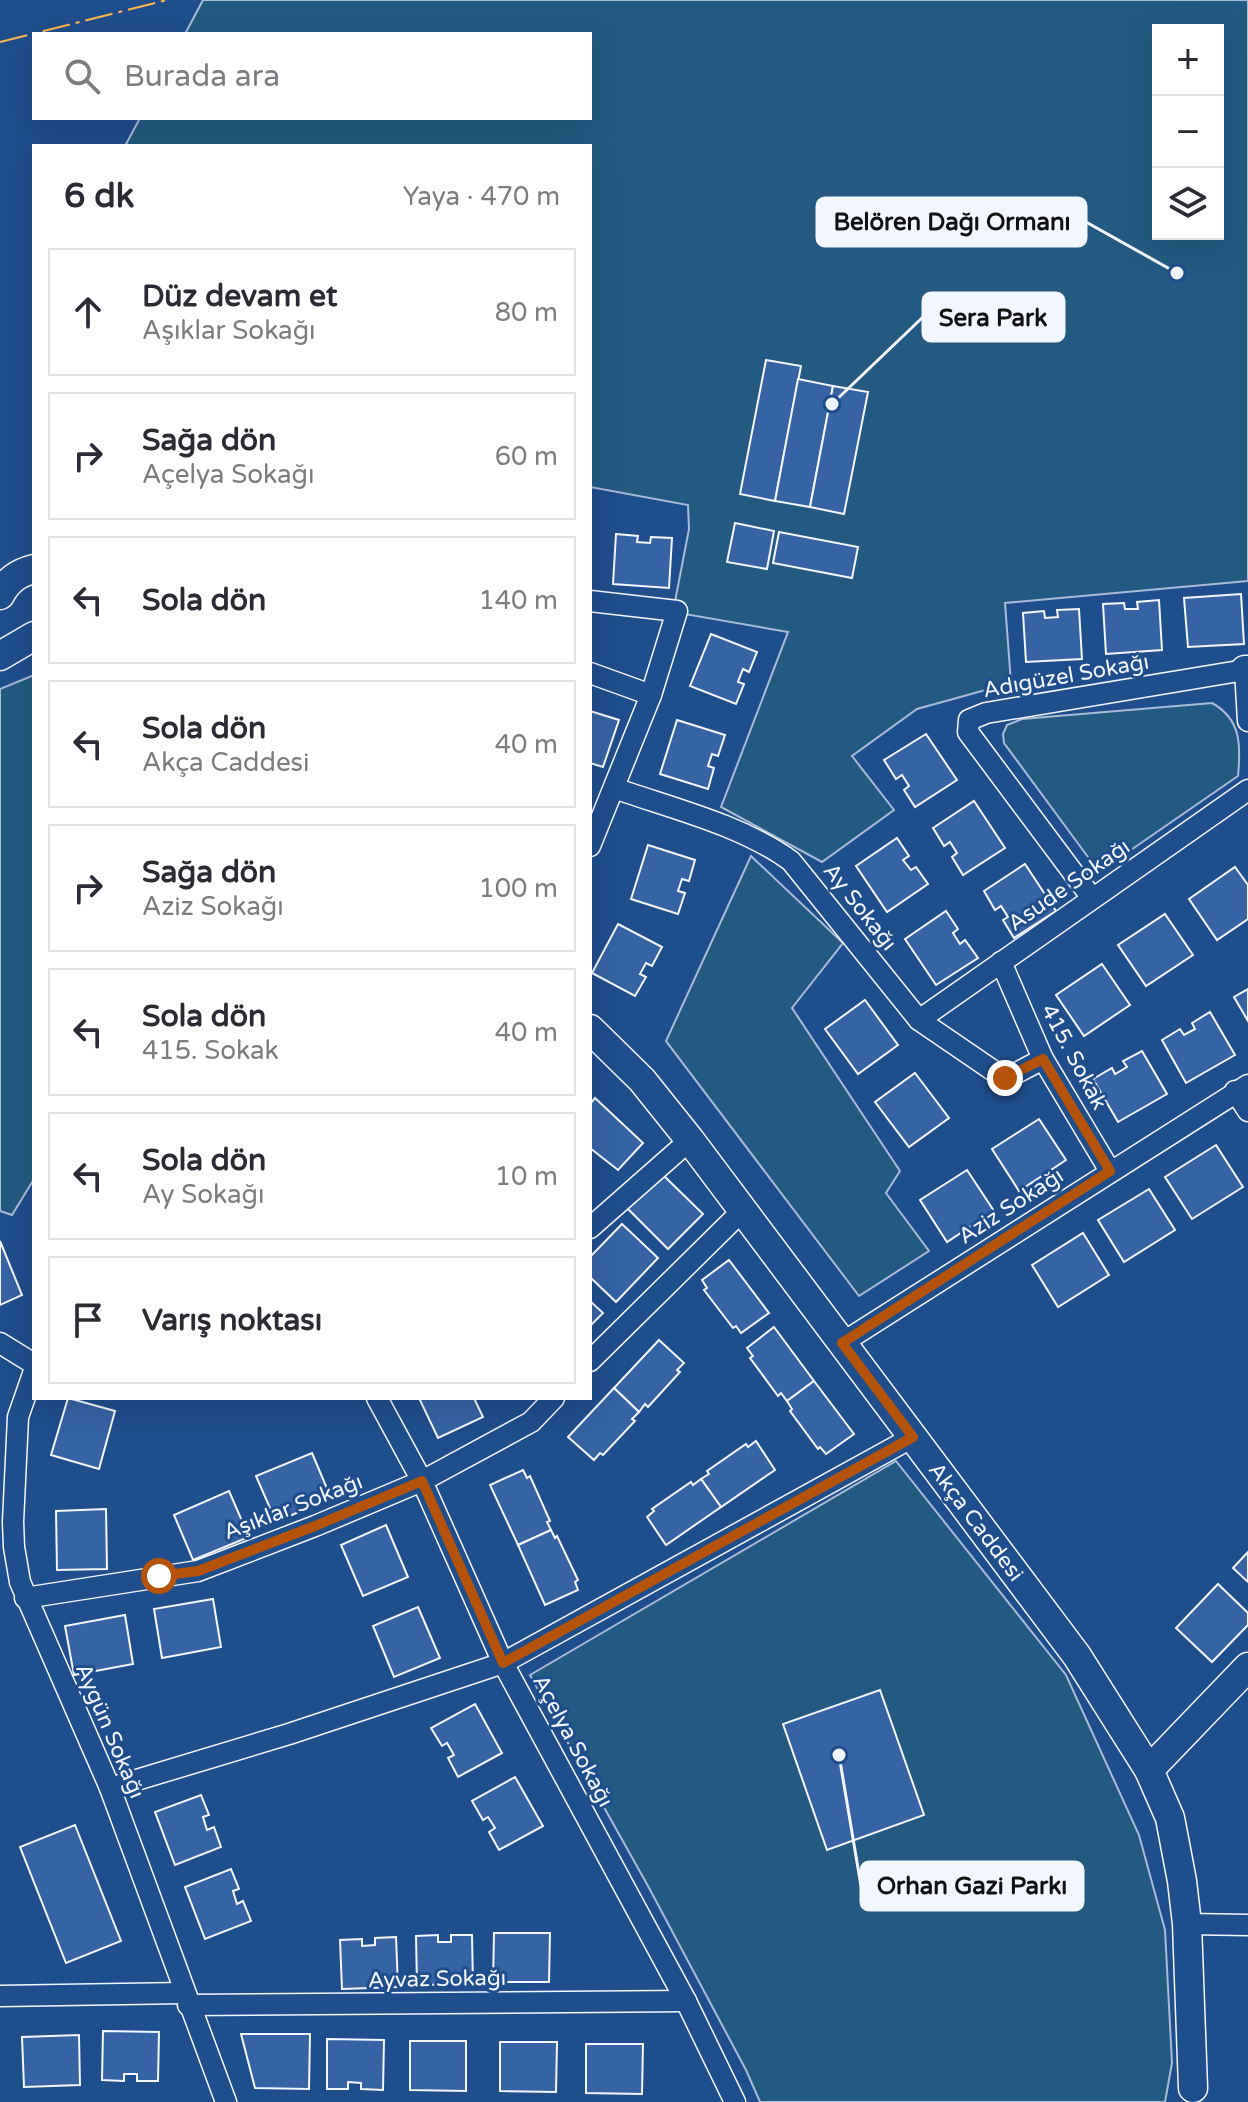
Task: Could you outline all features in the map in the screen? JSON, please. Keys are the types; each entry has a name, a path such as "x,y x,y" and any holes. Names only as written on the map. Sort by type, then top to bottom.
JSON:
{"main road":[{"path":"0,656 32,637"},
{"name":"Akça Caddesi","path":"592,1031 642,1080 743,1210 1077,1656 1149,1770 1164,1801 1176,1840 1187,1924 1194,2097"},
{"path":"1149,1770 1248,1667"}],"street":[{"path":"592,601 677,611 651,695 592,841"},
{"name":"Adıgüzel Sokağı","path":"1092,898 968,732 969,720 986,713 1247,670 1248,721"},
{"path":"592,674 651,695"},
{"name":"Ay Sokağı","path":"614,788 730,829 766,844 791,861 919,1020 1005,1078 1043,1059"},
{"name":"Asude Sokağı","path":"919,1020 1248,790"},
{"name":"415. Sokak","path":"1001,962 1043,1059 1110,1171"},
{"path":"1242,1088 1248,1111"},
{"name":"Aziz Sokağı","path":"842,1343 1242,1088"},
{"path":"593,1222 690,1140"},
{"path":"592,1359 743,1210"},
{"path":"0,1343 32,1363"},
{"name":"Aygün Sokağı","path":"32,1377 18,1417 8,1567 25,1598 110,1788 226,2102"},
{"name":"Açelya Sokağı","path":"378,1400 422,1481 503,1663 686,2001 735,2102"},
{"name":"Aşıklar Sokağı","path":"25,1598 198,1571 422,1481 531,1422 552,1400"},
{"path":"110,1788 503,1663 913,1437"},
{"path":"1187,1924 1248,1925"},
{"name":"Ayvaz Sokağı","path":"0,1996 686,2001"}],"shaded area":[{"path":"203,0 1248,0 1248,581 1005,603 1011,683 917,709 852,756 894,810 822,862 721,807 788,632 673,612 689,529 688,505 592,487 592,144 126,144 139,120 592,120 592,32 186,32"},
{"path":"32,676 32,1182 12,1215 0,1211 0,689"},
{"path":"1212,703 1222,709 1234,725 1239,743 1238,776 1099,872 1004,743 1003,734 1007,725 1022,719"},
{"path":"751,856 843,943 792,1008 900,1171 886,1193 929,1251 859,1296 666,1041"},
{"path":"896,1461 1066,1675 1139,1835 1165,1930 1172,2063 1165,2102 760,2102 648,1886 530,1675"}],"building":[{"path":"766,360 801,366 775,501 740,494"},
{"path":"798,379 833,386 810,507 775,501"},
{"path":"833,386 868,392 844,514 810,507"},
{"path":"735,523 774,531 767,569 727,562"},
{"path":"779,532 858,547 852,578 773,563"},
{"path":"616,534 638,536 637,542 650,543 651,537 672,538 669,588 613,584"},
{"path":"1241,594 1244,644 1188,647 1184,598"},
{"path":"1159,600 1162,650 1106,654 1103,604 1124,603 1125,609 1138,609 1137,602"},
{"path":"1079,609 1082,659 1026,662 1023,613 1044,611 1045,618 1058,617 1057,610"},
{"path":"711,634 757,652 749,672 743,669 738,682 744,684 736,704 690,686"},
{"path":"592,712 619,720 603,767 592,764"},
{"path":"677,720 725,735 718,756 712,754 708,766 714,768 708,789 660,774"},
{"path":"926,734 957,780 915,807 904,790 909,786 902,775 896,779 884,760"},
{"path":"974,801 1005,848 963,875 952,857 957,853 950,842 944,846 933,828"},
{"path":"897,838 909,856 903,860 911,870 916,867 928,884 887,912 856,866"},
{"path":"648,845 695,860 689,881 682,879 678,891 685,893 678,914 631,899"},
{"path":"1025,864 1056,911 1014,938 1003,920 1008,917 1001,906 995,910 984,891"},
{"path":"1235,867 1248,885 1248,919 1217,940 1189,899"},
{"path":"946,911 958,929 953,933 960,944 965,940 978,958 936,985 905,939"},
{"path":"1165,914 1193,955 1146,986 1118,945"},
{"path":"618,924 662,947 652,966 646,963 640,974 646,977 635,996 592,973"},
{"path":"1102,964 1130,1005 1084,1036 1056,995"},
{"path":"1248,989 1248,1021 1234,997"},
{"path":"865,1000 898,1045 858,1074 825,1029"},
{"path":"1210,1012 1235,1055 1186,1083 1162,1040 1180,1029 1184,1035 1195,1029 1192,1023"},
{"path":"1142,1051 1167,1094 1118,1122 1093,1079 1112,1068 1115,1074 1127,1067 1123,1061"},
{"path":"915,1073 949,1118 909,1147 875,1102"},
{"path":"595,1098 643,1143 618,1170 592,1150 592,1102"},
{"path":"1039,1119 1066,1160 1019,1191 992,1149"},
{"path":"1216,1145 1243,1187 1192,1219 1165,1177"},
{"path":"967,1170 994,1211 947,1242 920,1200"},
{"path":"660,1172 703,1214 668,1249 626,1207"},
{"path":"1149,1189 1175,1230 1124,1262 1098,1220"},
{"path":"622,1224 658,1258 616,1302 592,1279 592,1255"},
{"path":"1083,1233 1109,1275 1058,1307 1032,1265"},
{"path":"0,1241 22,1295 0,1305"},
{"path":"729,1260 769,1313 741,1333 736,1326 733,1328 704,1290 707,1288 702,1280"},
{"path":"592,1303 603,1313 592,1324"},
{"path":"774,1327 814,1381 787,1401 781,1393 778,1396 750,1358 753,1356 747,1348"},
{"path":"659,1340 684,1363 677,1370 680,1372 648,1407 645,1404 639,1412 614,1388"},
{"path":"814,1381 854,1434 826,1454 820,1447 818,1449 790,1411 792,1409 787,1401"},
{"path":"614,1388 639,1412 632,1419 635,1421 603,1455 600,1453 594,1460 568,1437"},
{"path":"67,1400 115,1411 99,1469 51,1455"},
{"path":"420,1400 475,1400 483,1417 438,1438"},
{"path":"756,1441 775,1470 721,1507 701,1479 709,1474 707,1471 746,1444 748,1447"},
{"path":"312,1453 331,1498 276,1522 256,1476"},
{"path":"523,1470 527,1478 530,1476 551,1530 518,1545 490,1485"},
{"path":"701,1479 721,1507 666,1545 647,1517 654,1511 652,1509 691,1482 693,1485"},
{"path":"229,1491 249,1537 193,1560 174,1515"},
{"path":"106,1509 107,1569 57,1570 56,1511"},
{"path":"386,1525 408,1577 363,1596 341,1545"},
{"path":"551,1530 555,1538 557,1536 578,1580 575,1582 578,1590 545,1605 518,1545"},
{"path":"1248,1552 1248,1582 1233,1568"},
{"path":"1218,1584 1248,1613 1248,1625 1212,1662 1176,1628"},
{"path":"213,1599 221,1647 162,1658 154,1609"},
{"path":"418,1607 440,1658 394,1677 373,1626"},
{"path":"125,1615 133,1664 74,1675 65,1626"},
{"path":"880,1690 924,1815 827,1850 783,1724"},
{"path":"475,1704 502,1753 458,1777 448,1758 454,1755 447,1743 442,1746 431,1728"},
{"path":"515,1777 543,1826 499,1850 489,1832 495,1828 488,1817 483,1820 472,1801"},
{"path":"201,1795 209,1815 203,1817 207,1830 214,1827 221,1847 175,1865 155,1812"},
{"path":"75,1825 121,1941 66,1963 20,1847"},
{"path":"231,1869 239,1889 233,1891 237,1904 243,1901 251,1921 205,1939 185,1887"},
{"path":"494,1933 550,1933 549,1982 493,1982"},
{"path":"438,1935 438,1942 451,1942 451,1935 472,1935 473,1984 417,1985 416,1936"},
{"path":"396,1937 398,1987 342,1989 340,1940 362,1939 362,1946 375,1945 375,1938"},
{"path":"103,2031 159,2032 158,2081 137,2081 137,2074 124,2074 124,2081 102,2080"},
{"path":"241,2034 310,2034 309,2089 255,2088"},
{"path":"79,2035 80,2085 24,2087 22,2037"},
{"path":"327,2039 384,2040 383,2090 361,2089 361,2083 348,2082 348,2089 327,2089"},
{"path":"410,2041 466,2041 466,2091 410,2090"},
{"path":"500,2042 557,2042 556,2092 500,2091"},
{"path":"586,2044 643,2044 642,2094 586,2093"}],"power":[{"path":"40,32 167,0"},
{"path":"0,42 32,34"}],"place":[{"name":"Belören Dağı Ormanı","path":"1177,273"},
{"name":"Sera Park","path":"832,404"},
{"name":"Orhan Gazi Parkı","path":"839,1755"}],"route":[{"path":"159,1576 198,1571 422,1481 503,1663 913,1437 842,1343 1110,1171 1043,1059 1005,1078"}]}
